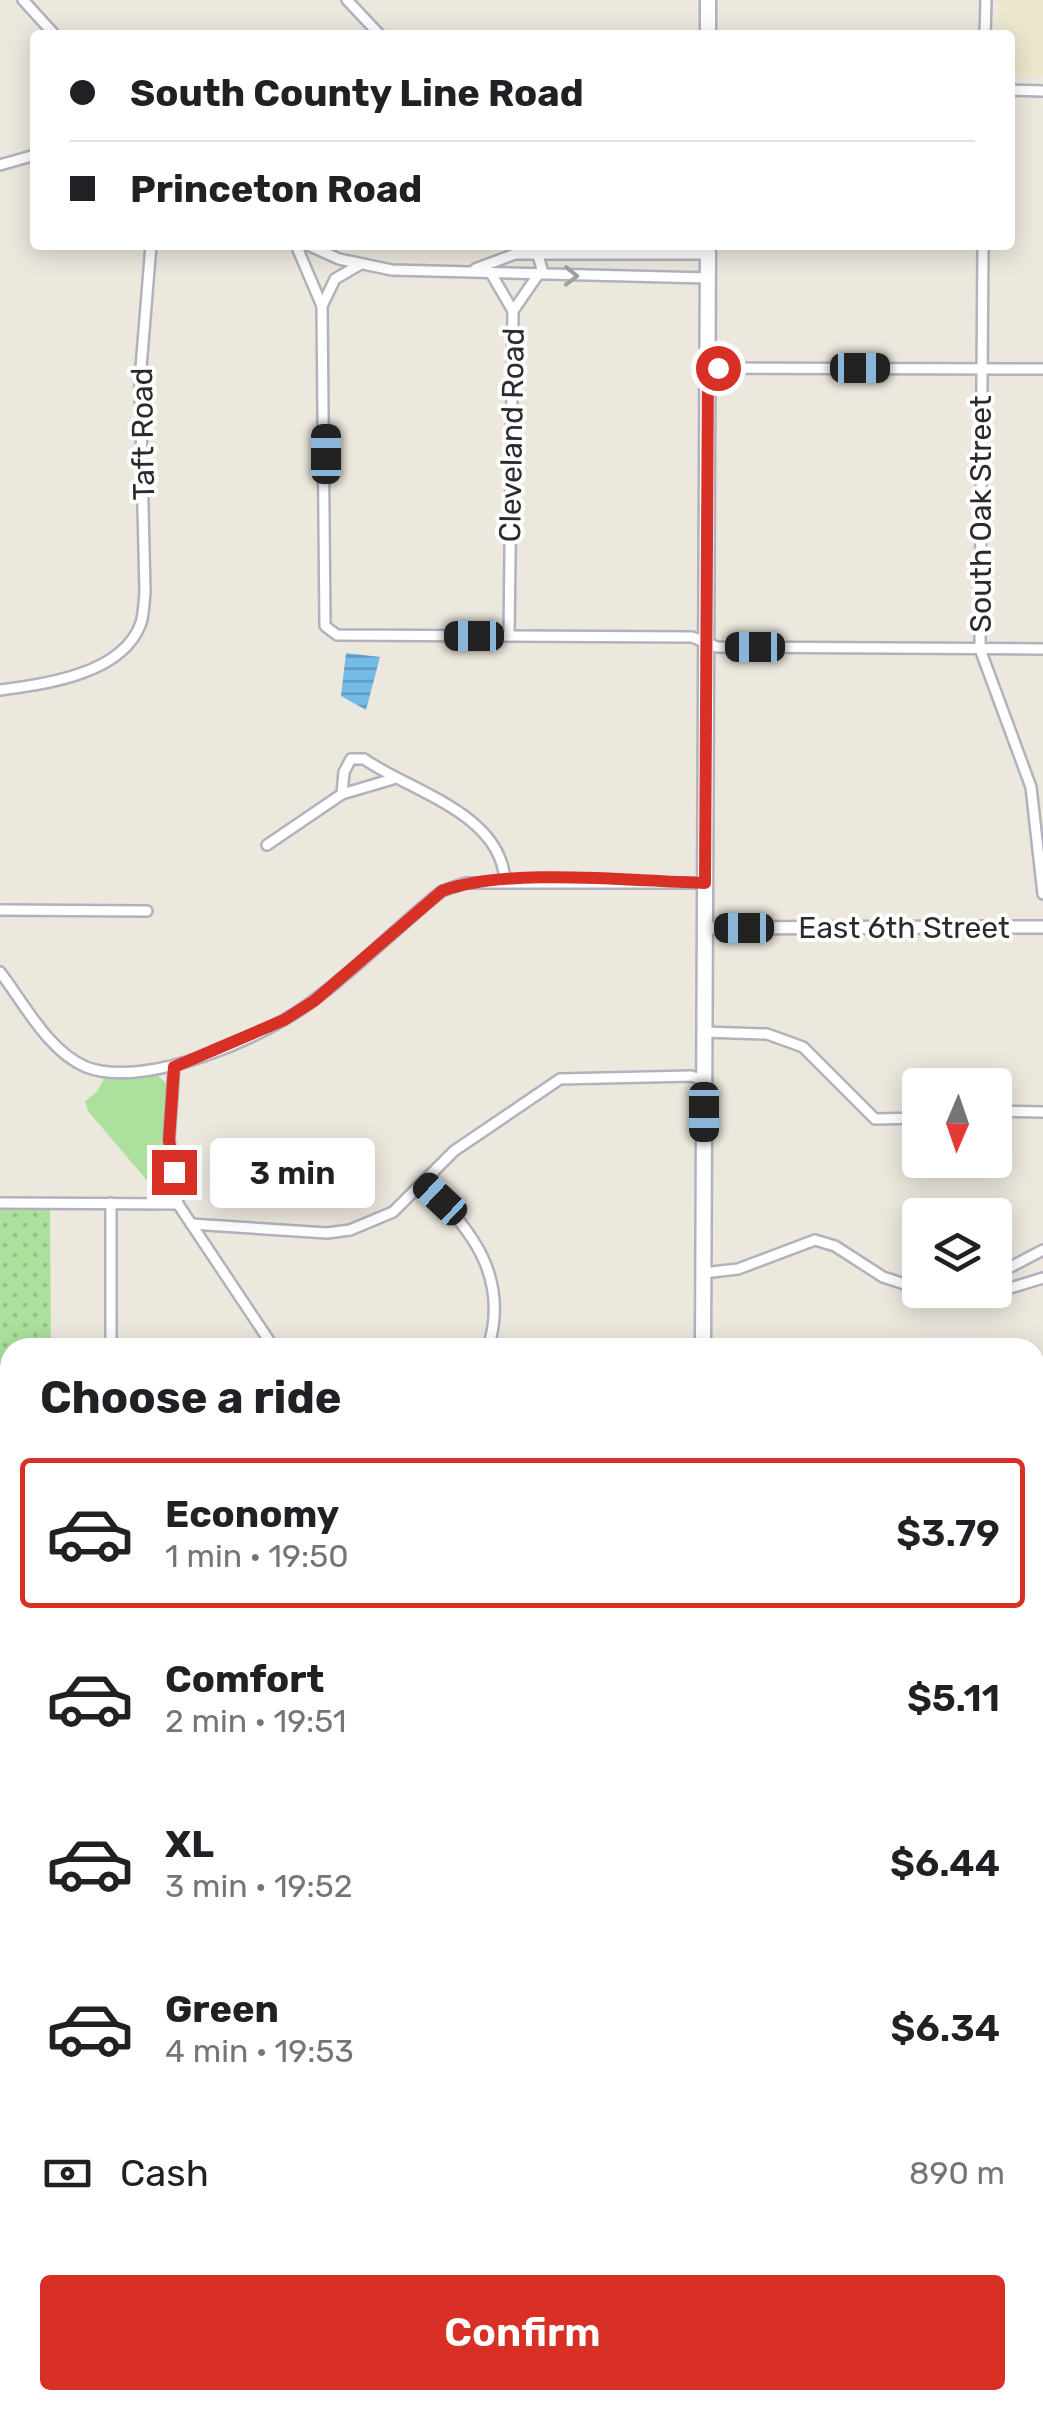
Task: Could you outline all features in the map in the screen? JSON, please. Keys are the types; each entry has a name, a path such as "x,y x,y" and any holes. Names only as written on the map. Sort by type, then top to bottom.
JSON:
{"main road":[{"path":"708,0 708,30"},
{"path":"703,1338 708,250"}],"street":[{"path":"23,0 50,30"},
{"path":"346,0 375,30"},
{"path":"985,30 986,0"},
{"path":"1015,90 1043,91"},
{"path":"0,165 30,157"},
{"name":"Taft Road","path":"0,690 97,667 124,648 141,624 145,592 140,380 151,250"},
{"path":"298,250 322,306 324,626 337,635 692,637 716,647 1043,649"},
{"path":"321,250 359,265 406,271 475,269 492,274 708,278"},
{"path":"495,258 501,250"},
{"path":"475,269 495,258 533,250"},
{"name":"Cleveland Road","path":"509,636 513,311 538,275 538,250"},
{"name":"South Oak Street","path":"983,250 980,649 1031,787 1043,894"},
{"path":"322,306 335,279 359,265"},
{"path":"492,274 513,311"},
{"path":"708,368 1043,369"},
{"path":"342,794 344,772 351,759 364,760 476,825 498,851 506,880"},
{"path":"267,845 342,794 392,779"},
{"path":"0,972 58,1050 85,1066 103,1070 174,1067 284,1020 314,1001 442,891 465,883 705,883"},
{"path":"0,910 148,911"},
{"name":"East 6th Street","path":"705,928 1043,927"},
{"path":"704,1032 780,1037 813,1053 875,1119 902,1118"},
{"path":"174,1067 169,1140 178,1204 267,1338"},
{"path":"191,1224 295,1232 350,1230 393,1212 481,1130 560,1079 691,1076 704,1080"},
{"path":"1012,1111 1043,1112"},
{"path":"424,1184 469,1230 490,1269 495,1308 490,1338"},
{"path":"110,1203 111,1338"},
{"path":"0,1204 178,1204"},
{"path":"703,1274 738,1270 816,1240 834,1246 882,1277 902,1284"},
{"path":"1012,1266 1043,1250"},
{"path":"1012,1287 1043,1278"}],"shaded area":[{"path":"998,0 1043,0 1043,77 1015,76 1015,30 997,30"}],"green space":[{"path":"155,1073 168,1085 165,1122 169,1159 164,1160 173,1192 167,1197 161,1197 88,1111 85,1101 97,1092 106,1075"},
{"path":"50,1208 51,1338 0,1338 0,1209"}],"water":[{"path":"346,653 380,657 366,710 341,696"}],"route":[{"path":"174,1172 169,1140 174,1067 284,1020 314,1001 442,891 465,883 506,880 705,883 708,368 718,368"}]}
